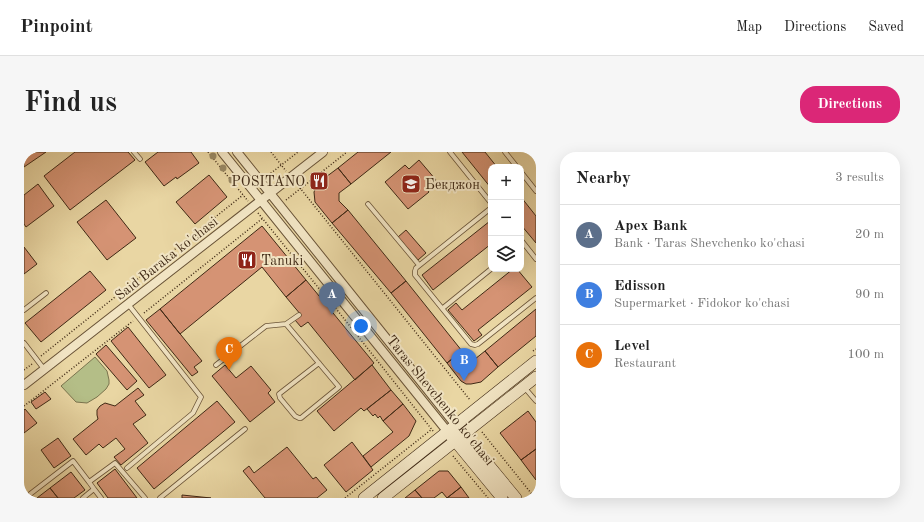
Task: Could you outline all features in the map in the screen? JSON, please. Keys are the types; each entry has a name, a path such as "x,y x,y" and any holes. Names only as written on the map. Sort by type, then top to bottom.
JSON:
{"main road":[{"path":"364,498 443,429 536,361"},
{"path":"383,498 536,377"},
{"name":"Taras Shevchenko ko'chasi","path":"443,429 516,498"},
{"name":"Taras Shevchenko ko'chasi","path":"455,441 502,498"}],"street":[{"name":"Taras Shevchenko ko'chasi","path":"222,152 443,429"},
{"name":"Taras Shevchenko ko'chasi","path":"237,152 279,205 443,429"},
{"name":"Said Baraka ko'chasi","path":"25,383 324,152"}],"lane":[{"path":"134,152 140,159"},
{"path":"450,152 489,200"},
{"path":"505,152 515,164"},
{"path":"524,176 536,191"},
{"path":"368,204 419,265"},
{"path":"488,210 419,265 415,269 415,275 471,344 474,345 536,298"},
{"path":"524,245 536,259"},
{"path":"443,308 488,271"},
{"path":"325,296 333,290"},
{"path":"24,310 46,293"},
{"path":"127,468 193,414 201,397 128,304"},
{"path":"216,365 266,326 286,324 299,315"},
{"path":"286,324 319,363 339,387 301,418 298,418 280,398 279,394 319,363"},
{"path":"24,343 45,369"},
{"path":"524,386 536,401"},
{"path":"160,498 245,429"},
{"path":"24,498 73,461 101,498"},
{"path":"89,482 115,463 145,498"},
{"path":"83,498 94,489"}],"path":[{"path":"208,152 325,296 443,429 346,498"},
{"path":"271,152 470,400"},
{"path":"281,165 298,152"},
{"path":"279,205 347,152"},
{"path":"24,370 243,195"},
{"path":"262,218 270,212"},
{"path":"481,431 535,498"},
{"path":"455,441 488,498"}],"green space":[{"path":"95,357 107,371 109,384 97,397 87,403 76,402 61,386"}],"building":[{"path":"24,152 46,152 24,167"},
{"path":"75,152 128,152 135,160 70,210 44,176"},
{"path":"158,152 191,152 199,163 177,179 176,177 164,186 145,162"},
{"path":"358,152 391,152 351,184 338,168"},
{"path":"462,152 485,152 495,164 488,164 488,184"},
{"path":"419,160 436,180 426,188 429,192 408,209 385,182 405,165 409,169"},
{"path":"338,168 351,184 339,193 339,201 348,210 332,223 315,202 314,192 318,183"},
{"path":"209,175 227,197 195,224 176,202"},
{"path":"38,184 54,206 26,227 24,224 24,195"},
{"path":"106,200 136,238 107,260 77,222"},
{"path":"524,201 536,216 536,243 524,229"},
{"path":"348,210 406,281 391,293 332,223"},
{"path":"488,223 488,246 433,290 422,275"},
{"path":"262,226 306,280 286,297 262,267 180,334 160,309"},
{"path":"406,230 426,253 418,260 398,237"},
{"path":"24,247 37,264 24,274"},
{"path":"90,271 106,290 41,342 25,323"},
{"path":"509,272 520,272 532,287 478,330 482,335 474,341 448,310 456,303 462,310"},
{"path":"306,280 374,363 355,380 308,322 301,327 295,320 301,315 286,297"},
{"path":"406,281 462,351 447,363 391,293"},
{"path":"160,309 202,361 194,367 198,372 192,376 146,320"},
{"path":"536,309 536,336 498,367 485,351"},
{"path":"128,327 166,375 149,388 111,341"},
{"path":"106,345 137,381 127,390 96,354"},
{"path":"462,351 468,358 475,359 485,351 498,367 481,382 466,384 461,381 447,363"},
{"path":"225,365 236,378 251,366 271,390 268,393 275,402 250,422 212,376"},
{"path":"372,365 391,390 364,411 361,408 334,431 317,411"},
{"path":"138,388 144,395 135,401 146,415 133,424 148,443 121,465 114,457 125,449 116,438 103,448 99,444 86,455 73,439 98,419 97,410 100,406 105,403 115,406"},
{"path":"391,390 403,404 383,421 380,416 378,418 375,414 373,416 367,409"},
{"path":"45,392 51,399 36,409 31,402"},
{"path":"217,401 235,422 154,489 137,468"},
{"path":"403,404 416,421 409,436 371,467 363,456 393,432 383,421"},
{"path":"25,409 37,423 24,433 24,410"},
{"path":"528,411 536,422 536,449 521,460 500,433"},
{"path":"58,438 71,456 54,468 41,450"},
{"path":"352,442 373,470 346,492 324,465"},
{"path":"287,447 313,479 316,477 327,490 317,498 265,498 243,471 249,466 254,473"},
{"path":"536,449 536,480 521,460"},
{"path":"115,469 137,498 108,498 97,483"},
{"path":"439,471 448,471 461,487 447,498 442,492 434,498 422,498 415,490"},
{"path":"71,472 85,490 74,498 58,498 50,488"},
{"path":"461,487 469,498 447,498"},
{"path":"50,488 58,498 37,498"},
{"path":"415,490 422,498 405,498"},
{"path":"182,495 211,498 182,498"}],"place":[{"name":"POSITANO","path":"319,181"},
{"name":"Бекджон","path":"411,184"},
{"name":"Tanuki","path":"247,260"},
{"name":"Apex Bank","path":"332,315"},
{"name":"Level","path":"229,370"},
{"name":"Edisson","path":"464,381"}]}
